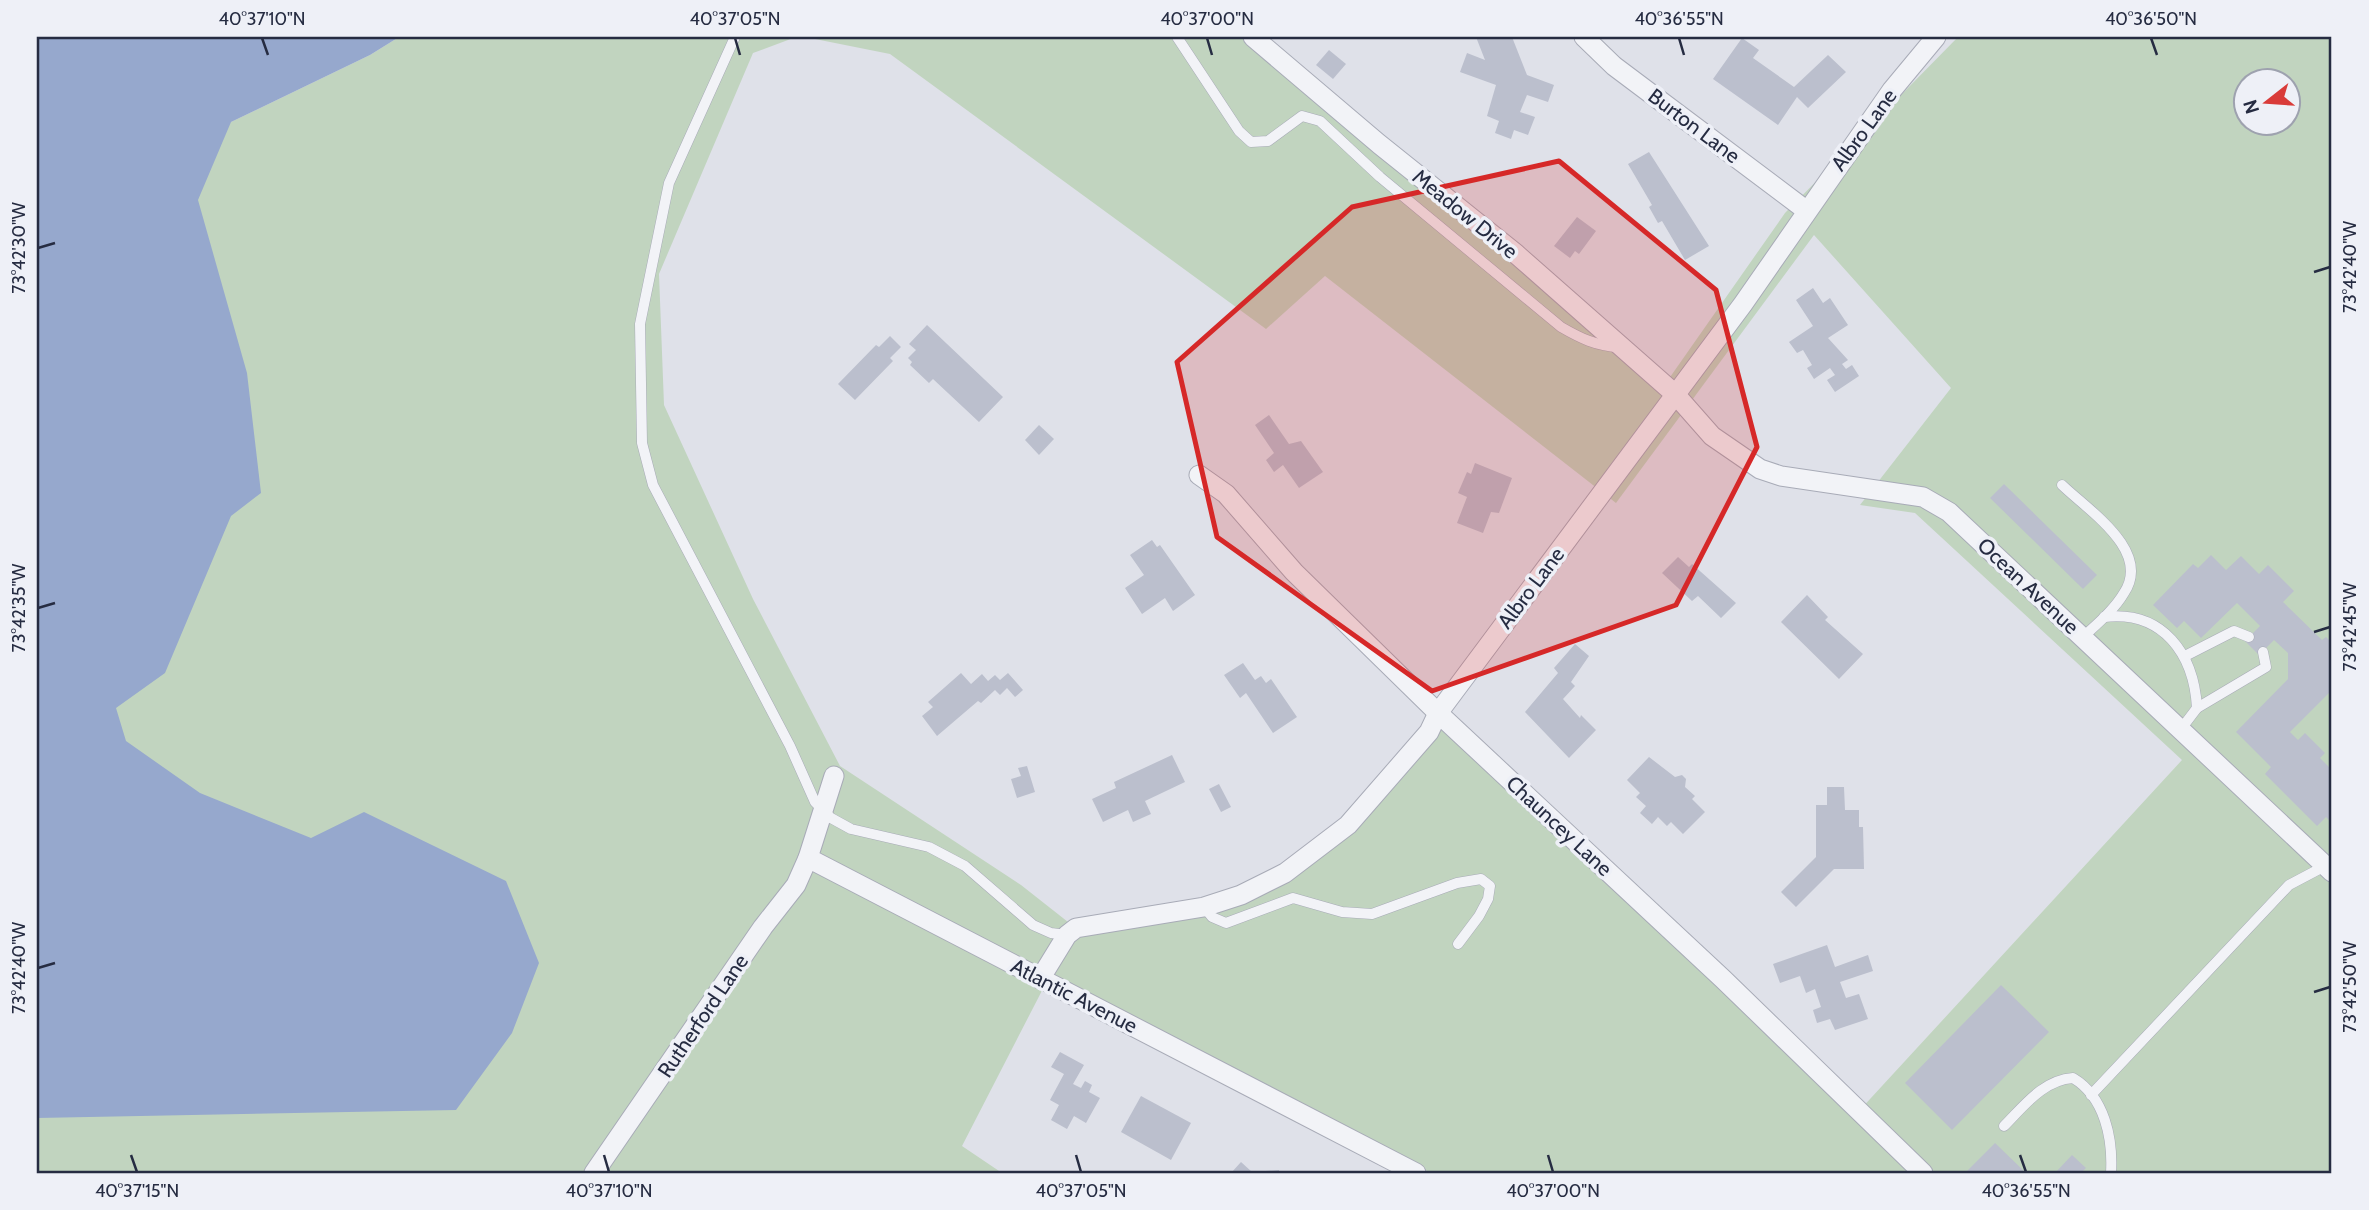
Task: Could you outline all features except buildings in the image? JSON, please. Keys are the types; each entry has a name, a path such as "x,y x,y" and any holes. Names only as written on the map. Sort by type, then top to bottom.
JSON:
{"street":[{"name":"Meadow Drive","path":"1253,37 1379,144 1515,253 1675,394"},
{"name":"Burton Lane","path":"1584,37 1614,66 1807,211"},
{"name":"Albro Lane","path":"1067,935 1081,926 1148,918 1204,907 1241,895 1285,873 1348,825 1429,732 1438,713 1743,304 1892,90 1936,37"},
{"name":"Ocean Avenue","path":"1675,394 1712,436 1760,469 1803,480 1923,497 1949,512 2329,869"},
{"name":"Chauncey Lane","path":"1199,475 1226,494 1294,572 1438,713 1723,979 1923,1173"},
{"path":"808,858 834,776"},
{"name":"Atlantic Avenue","path":"808,858 1416,1173"},
{"name":"Rutherford Lane","path":"594,1173 763,927 796,885 808,858"},
{"path":"1040,979 1067,935"}],"lane":[{"path":"735,37 669,183 640,324 642,443 653,485 790,746 808,789 823,810 851,829 929,847 965,866 1033,925 1051,933 1067,935"},
{"path":"1177,37 1239,131 1251,142 1268,141 1302,116 1320,121 1380,177 1561,327 1582,340 1620,347"},
{"path":"2062,485 2122,543 2131,564 2132,574 2125,592 2084,637"},
{"path":"2104,617 2137,618 2161,630 2191,666 2197,708"},
{"path":"2185,656 2234,631 2249,637"},
{"path":"2181,729 2197,708 2266,667 2263,652"},
{"path":"2091,1095 2288,885 2329,869"},
{"path":"1204,907 1212,917 1226,923 1293,898 1359,915 1373,914 1457,883 1482,879 1490,886 1488,899 1458,944"},
{"path":"2004,1125 2043,1088 2059,1079 2073,1078 2099,1104 2112,1147 2112,1173"}],"highlighted area":[{"path":"1559,161 1716,290 1757,447 1676,605 1432,691 1217,537 1177,362 1352,207"}],"green space":[{"path":"399,37 796,37 753,53 659,274 664,405 753,599 840,766 1021,885 1068,922 1115,925 1288,882 1440,721 1859,1111 2182,760 1915,513 1860,505 1951,388 1814,235 1616,503 1325,276 1266,329 890,54 805,37 1244,37 1661,390 1785,213 1958,37 2332,37 2332,1173 1431,1173 1049,977 962,1146 1002,1173 37,1173 37,90 231,122 370,55"}],"water":[{"path":"37,37 399,37 370,55 231,122 198,200 247,373 261,493 231,516 165,673 116,708 126,741 200,793 311,838 364,812 506,881 539,963 512,1033 456,1110 37,1118"}]}
